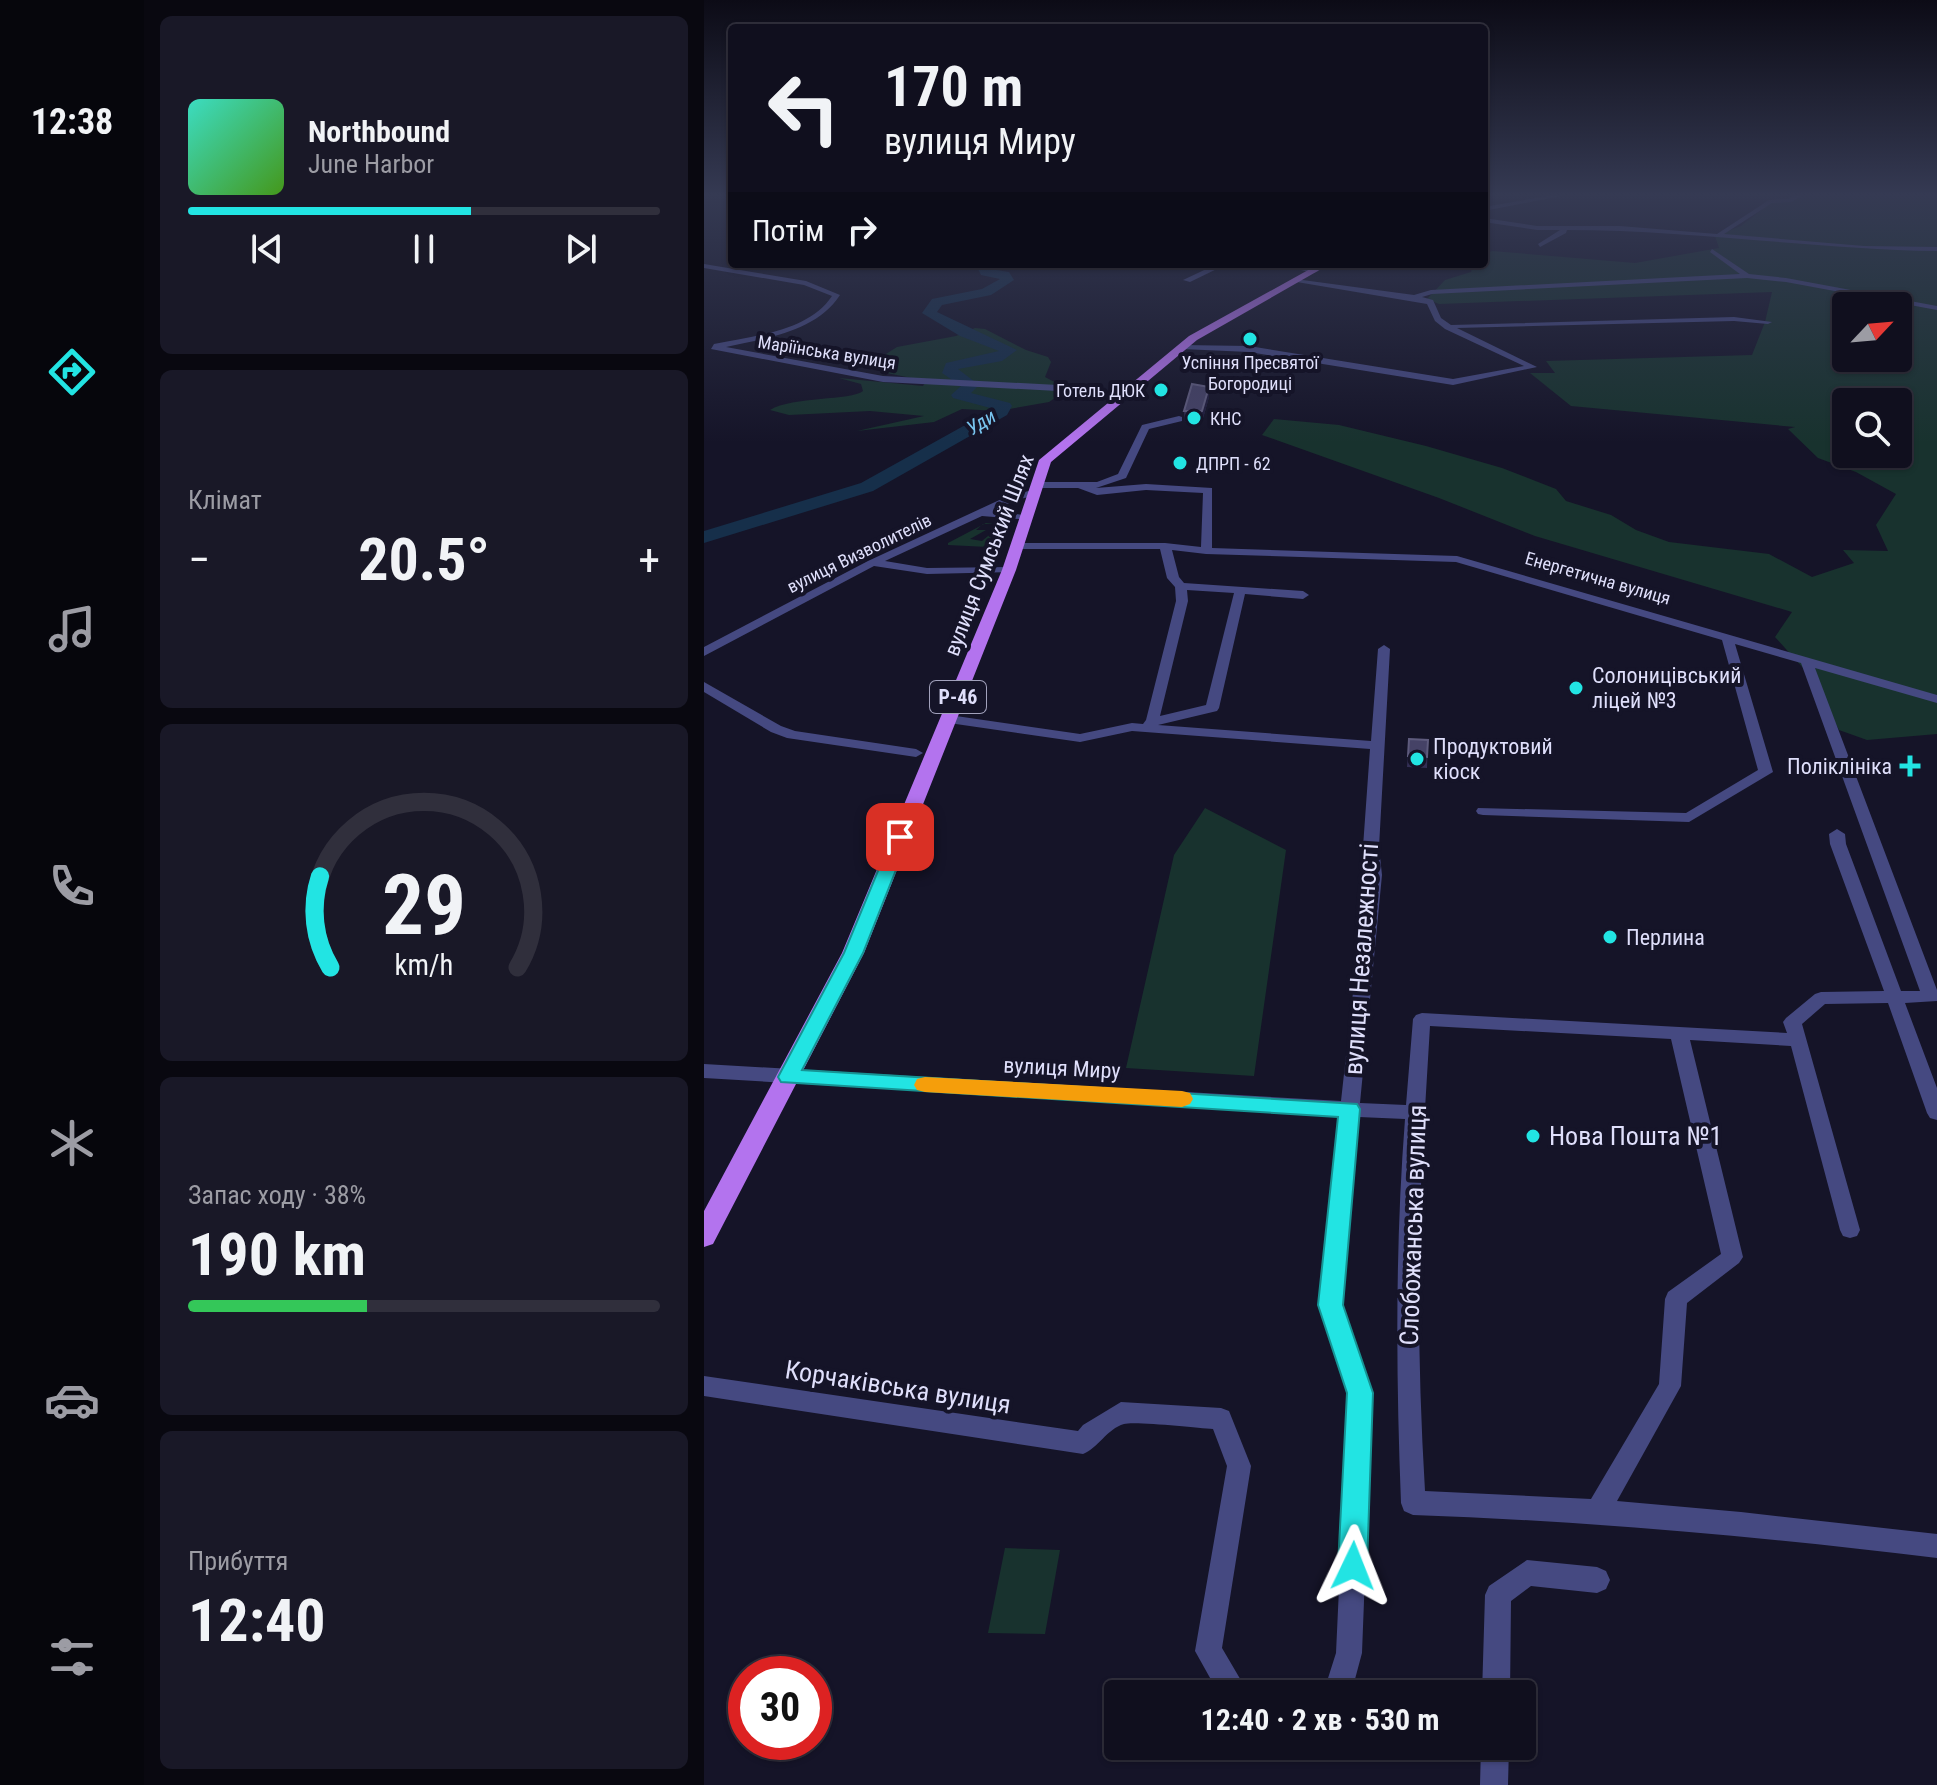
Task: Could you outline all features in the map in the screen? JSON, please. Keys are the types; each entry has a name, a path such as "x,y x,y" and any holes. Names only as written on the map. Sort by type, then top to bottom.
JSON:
{"main road":[{"name":"вулиця Сумський Шлях","path":"704,1236 853,953 1009,570 1045,460 1182,347 1303,276"}],"street":[{"path":"709,348 799,324 833,301 836,295 806,283 766,276"},
{"path":"1187,280 1195,276"},
{"path":"1413,297 1431,292 1741,276"},
{"path":"1750,276 1937,308"},
{"path":"1182,347 1249,349 1453,382 1533,367 1448,327 1438,319 1430,302 1295,281"},
{"path":"1448,327 1734,319 1768,322"},
{"name":"Маріїнська вулиця","path":"709,348 851,374 945,384 1067,389 1121,397"},
{"path":"1034,489 1098,485 1122,476 1145,427 1179,419"},
{"path":"1082,486 1097,492 1146,487 1208,490 1206,551"},
{"name":"вулиця Визволителів","path":"704,652 872,563 1034,489"},
{"path":"984,513 1026,518"},
{"name":"Енергетична вулиця","path":"1017,546 1165,546 1206,551 1457,559 1937,699"},
{"path":"1165,546 1173,578 1181,586 1303,595"},
{"path":"872,563 927,571 1009,570"},
{"path":"1152,722 1182,601 1181,586"},
{"path":"949,719 1080,738 1212,708 1240,592"},
{"path":"1483,811 1689,818 1766,772 1727,637"},
{"name":"вулиця Незалежності","path":"1341,1680 1349,1653 1360,1393 1330,1305 1374,875 1371,847 1375,745 1384,649"},
{"path":"1806,660 1931,997 1821,998 1792,1022 1850,1230"},
{"path":"704,686 776,729 792,735 916,753"},
{"path":"1132,727 1375,745"},
{"path":"1837,834 1838,844 1937,1113"},
{"name":"Слобожанська вулиця","path":"1798,1040 1422,1019 1408,1232 1408,1382 1413,1503 1598,1510 1759,1524 1937,1546"},
{"path":"1598,1510 1670,1386 1676,1299 1732,1257 1679,1034"},
{"name":"вулиця Миру","path":"704,1071 1417,1113"},
{"name":"Корчаківська вулиця","path":"704,1386 1083,1443 1091,1433 1121,1413 1221,1419 1239,1466 1208,1651 1225,1680"},
{"path":"1496,1680 1498,1595 1527,1573 1597,1580"},
{"path":"1494,1785 1495,1760"}],"green space":[{"path":"1457,276 1937,276 1937,734 1867,740 1839,730 1813,679 1775,637 1792,612 1535,536 1262,435 1274,419 1339,425 1426,446 1502,468 1556,489 1566,501 1611,515 1636,530 1669,542 1769,554 1812,577 1854,563 1843,550 1888,551 1876,525 1896,494 1845,468 1912,468 1912,388 1832,388 1832,463 1818,458 1788,429 1795,427 1571,406 1530,373 1555,373 1546,361 1752,355 1765,322 1772,292 1439,304 1427,299 1445,280"},
{"path":"975,328 985,329 1026,350 1048,357 1051,362 1045,377 1062,386 1064,392 1049,402 998,411 962,409 934,422 857,431 924,416 870,411 789,415 770,410 863,391 861,384 839,378 923,386 926,381 882,372 875,361 897,347 956,336"},
{"path":"1001,525 1010,530 988,547 948,545 948,543 981,526 976,530 986,530 970,539 982,541 994,531 998,535 1006,529 998,527"},
{"path":"1205,808 1286,850 1254,1076 1126,1068 1174,855"},
{"path":"1005,1548 1060,1550 1045,1634 988,1633"}],"building":[{"path":"1192,384 1209,387 1202,411 1184,411"},
{"path":"1409,739 1428,740 1427,757 1408,756"}],"waterway":[{"name":"Уди","path":"704,537 867,487 1001,412 1004,406 998,403 959,395 971,385 950,373 951,366 989,359 1010,350 965,333 929,313 937,302 986,292 1008,280 1005,276"}],"slow traffic":[{"path":"925,1085 1182,1099"}],"place":[{"name":"Успіння Пресвятої Богородиці","path":"1250,339"},
{"name":"Готель ДЮК","path":"1161,390"},
{"name":"КНС","path":"1194,418"},
{"name":"ДПРП - 62","path":"1180,463"},
{"name":"Солоницівський ліцей №3","path":"1576,688"},
{"name":"Продуктовий кіоск","path":"1417,759"},
{"name":"Поліклініка","path":"1910,766"},
{"name":"Перлина","path":"1610,937"},
{"name":"Нова Пошта №1","path":"1533,1136"}],"route":[{"path":"900,837 853,953 788,1077 1349,1109 1330,1305 1360,1393 1353,1566"}]}
